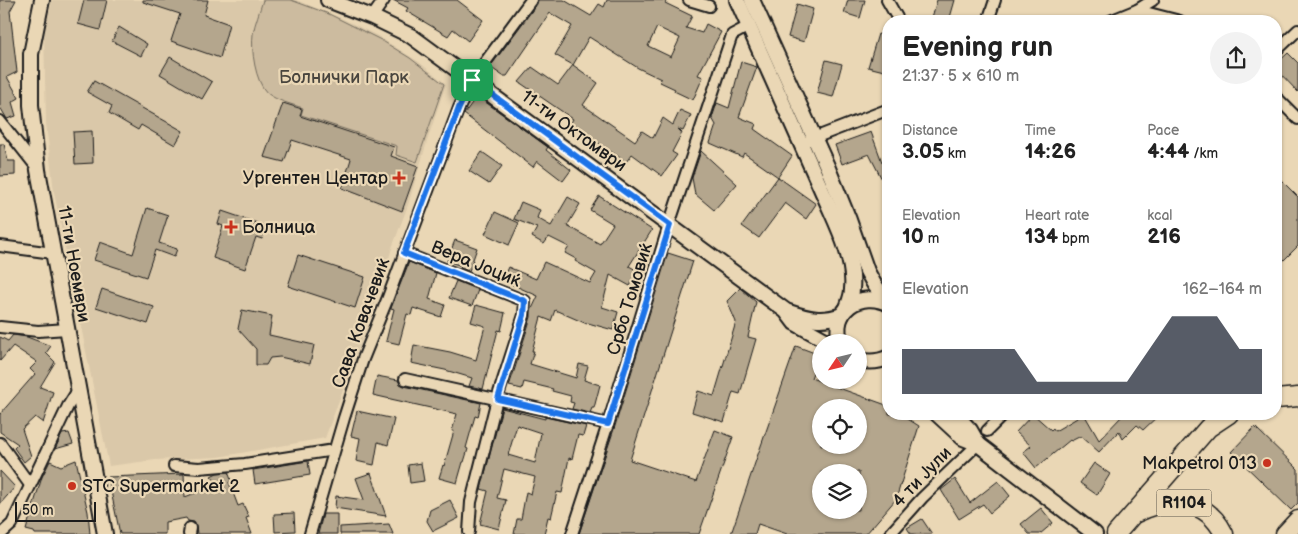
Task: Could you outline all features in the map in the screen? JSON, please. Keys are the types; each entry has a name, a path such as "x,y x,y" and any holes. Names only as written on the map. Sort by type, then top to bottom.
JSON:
{"highway":[{"path":"1282,399 1298,398"},
{"name":"R1104","path":"1116,534 1208,428 1219,420"},
{"name":"R1104","path":"1134,515 1146,508 1167,503 1184,503 1202,508 1220,525 1224,534"},
{"path":"1285,534 1298,520"}],"main road":[{"name":"11-ти Ноември","path":"42,0 31,54 31,105 38,170 105,534"},
{"name":"11-ти Октомври","path":"328,0 372,16 410,36 786,311"},
{"path":"737,0 828,202 850,264 852,289 845,312 839,323 839,334"},
{"path":"752,0 849,220 866,271 882,295"},
{"path":"786,311 807,318 824,320 845,312 853,304 867,298 875,298 882,301"},
{"path":"786,311 795,323 815,334"},
{"path":"868,362 882,360"},
{"path":"868,363 882,366"},
{"path":"944,420 963,438 978,444 1091,533"},
{"path":"961,420 970,430 978,444"}],"street":[{"path":"372,16 384,0"},
{"name":"Сава Ковачевиќ","path":"310,534 363,359 459,108 472,80 532,0"},
{"path":"689,0 709,6"},
{"path":"887,0 896,15"},
{"path":"990,15 995,0"},
{"path":"1125,15 1154,0"},
{"path":"1137,10 1157,15"},
{"name":"Србо Томовиќ","path":"572,534 732,36 749,26"},
{"path":"1282,45 1298,30"},
{"path":"1282,103 1298,119"},
{"path":"802,144 882,112"},
{"path":"0,121 38,170"},
{"path":"0,246 53,253"},
{"name":"Вера Јоциќ","path":"404,253 525,301 524,315 498,399 471,502 468,532"},
{"path":"0,327 67,330"},
{"path":"405,379 608,424"},
{"path":"1,534 12,529 30,485 68,406 78,390"},
{"path":"987,431 998,420"},
{"path":"0,443 30,485"},
{"name":"4 ти Јули","path":"890,534 922,498 978,444"},
{"path":"174,466 208,468 334,450"}],"shaded area":[{"name":"Болница","path":"52,0 296,0 341,18 376,35 419,62 446,84 375,304 325,438 218,457 155,460 109,466 54,192 46,123 44,33"}],"green space":[{"name":"Болнички Парк","path":"263,0 291,0 329,14 381,40 410,58 444,84 417,162 396,155 397,146 301,115 303,108 267,93 259,81 253,48 254,30"}],"building":[{"path":"0,0 16,0 10,11 17,72 7,77 19,98 12,102 16,116 7,119 0,107"},
{"path":"84,0 107,0 100,30 78,24"},
{"path":"143,0 208,0 204,15 229,24 220,58 171,41 180,14 143,2"},
{"path":"393,0 457,0 483,20 468,41 453,29 448,36 406,11 408,8"},
{"path":"538,0 564,0 591,16 599,4 604,7 607,0 667,0 665,3 692,16 686,28 702,33 706,24 721,32 698,75 703,77 693,100 674,91 675,89 660,82 661,79 638,68 589,37 573,65 555,55 572,26 550,13 507,76 503,76 490,67 537,4","holes":["657,27 680,38 671,57 648,46"]},
{"path":"848,0 865,0 860,18 844,13"},
{"path":"937,0 955,0 951,15 933,15"},
{"path":"797,4 813,9 804,42 788,37"},
{"path":"119,27 147,44 141,56 112,41"},
{"path":"878,34 882,35 882,70 868,67"},
{"path":"1288,53 1298,63 1298,92 1282,75 1282,58"},
{"path":"170,57 212,82 202,99 160,74"},
{"path":"826,60 842,64 833,97 817,93"},
{"path":"741,62 757,67 739,117 756,124 754,129 792,156 778,177 744,153 742,157 710,143 716,125 712,118 717,103 729,108"},
{"path":"573,65 598,83 583,105 635,141 642,131 653,138 663,118 673,125 680,110 691,115 683,131 678,129 682,133 672,152 677,155 662,176 632,154 626,162 570,124 573,119 519,82 532,67 558,85"},
{"path":"94,81 183,131 175,145 141,125 138,130 109,113 112,106 87,92"},
{"path":"477,96 548,147 546,150 571,170 563,181 537,161 533,167 464,114"},
{"path":"283,103 302,109 300,116 394,147 391,156 418,166 402,211 342,188 351,159 292,140 284,162 264,157"},
{"path":"92,131 93,163 75,164 73,132"},
{"path":"871,132 882,162 882,179 869,154 842,164 835,145"},
{"path":"0,144 4,144 8,161 15,161 15,175 0,176"},
{"path":"701,151 737,184 714,210 695,194 692,178"},
{"path":"482,152 502,166 489,184 469,171"},
{"path":"778,177 816,204 806,219 785,203 759,238 742,226"},
{"path":"1282,181 1298,197 1298,246 1282,262"},
{"path":"599,196 652,230 629,266 638,271 630,286 610,275 602,307 618,312 613,330 587,324 555,310 551,321 541,317 530,364 576,378 579,364 588,366 584,380 600,385 594,408 592,408 590,413 572,409 574,403 570,402 571,396 552,391 553,389 524,382 522,389 509,386 531,317 531,311 538,296 502,280 508,267 536,279 544,262 590,283 596,273 565,253 569,247 549,237 544,244 532,237 537,228 514,219 521,202 540,210 537,218 551,226 568,197 580,204 567,226 600,244 613,224 590,210"},
{"path":"147,208 168,215 159,243 177,249 174,257 155,250 146,277 94,260 100,242 133,254"},
{"path":"222,211 266,226 262,239 256,237 245,269 213,258 223,226 218,224"},
{"path":"495,212 519,223 509,245 485,234"},
{"path":"455,240 477,248 469,271 447,261"},
{"path":"668,253 693,261 630,460 696,482 715,430 733,437 699,534 579,534 615,426"},
{"path":"298,255 365,277 355,308 288,286"},
{"path":"409,262 436,273 429,299 445,305 441,317 413,308 411,315 407,314 399,344 386,341 394,309 391,308"},
{"path":"456,281 478,290 472,306 449,298"},
{"path":"740,288 756,302 748,337 756,339 740,394 733,392 724,422 692,412 698,391 714,396 736,322 727,301"},
{"path":"102,289 154,307 148,324 96,307"},
{"path":"476,305 505,313 501,331 498,330 483,389 469,386 472,378 411,363 414,345 450,352 476,360 485,326 471,322"},
{"path":"242,310 272,316 269,335 314,345 310,364 280,357 270,358 266,365 256,365 256,349 238,329"},
{"path":"13,335 27,337 51,346 46,353 55,362 40,387 53,392 43,423 35,417 22,429 31,456 24,462 14,448 18,444 0,432 0,414 35,374 30,369 37,362 13,346 0,361 0,337 8,341"},
{"path":"796,346 812,352 812,389 842,389 882,403 882,420 910,420 919,426 896,499 866,534 787,534 758,524 755,534 731,534"},
{"path":"377,376 398,380 404,386 481,403 478,417 475,416 466,448 468,449 457,483 439,478 454,431 452,431 457,414 373,395"},
{"path":"502,408 545,419 545,417 586,426 583,436 578,435 572,459 569,458 562,493 557,492 551,518 548,517 544,534 514,534 517,519 521,519 526,492 531,494 535,477 504,469 497,498 506,500 499,529 480,524 488,491 481,489","holes":["517,425 541,433 535,463 508,455"]},
{"path":"357,411 394,419 388,445 378,442 374,465 356,461 360,438 351,436"},
{"path":"1027,420 1040,420 1051,430 1053,428 1055,431 1074,420 1087,420 1099,440 1118,420 1154,420 1143,430 1137,425 1123,439 1119,431 1099,452 1081,436 1070,440 1036,468 1023,452 1031,446 1016,432"},
{"name":"Makpetrol 013","path":"1255,427 1298,469 1298,503 1291,510 1231,452"},
{"path":"69,433 73,444 55,449 62,434"},
{"path":"76,460 88,512 90,534 35,534 26,530 42,477 50,461 61,466"},
{"path":"308,461 310,475 255,484 253,470"},
{"path":"421,463 424,481 410,483 408,465"},
{"path":"1094,463 1110,474 1097,495 1080,483"},
{"path":"0,471 15,487 0,504"},
{"path":"228,472 232,482 229,482 238,506 243,504 249,517 246,518 252,534 197,534 194,522 188,521 186,518 165,522 165,534 120,534 108,477 184,474 185,497 218,484 211,476 217,473"},
{"path":"371,473 386,516 335,508 336,496 364,500 356,478"},
{"path":"955,479 970,503 998,481 1010,496 990,513 983,504 959,519 941,490"},
{"path":"450,500 459,518 433,531 427,521 430,510"},
{"path":"1041,508 1053,523 1040,534 1029,534 1021,524"},
{"path":"294,513 295,531 275,532 274,514"},
{"path":"323,514 337,514 337,534 318,534"},
{"path":"922,519 932,534 911,534 907,528"},
{"path":"389,524 393,534 340,534 340,527"}],"place":[{"name":"Ургентен Центар","path":"399,178"},
{"name":"Болница","path":"231,227"},
{"name":"Makpetrol 013","path":"1267,463"},
{"name":"STC Supermarket 2","path":"72,486"}],"route":[{"path":"472,80 670,225 608,424 498,399 524,315 525,301 404,253 459,108 472,80"}]}
